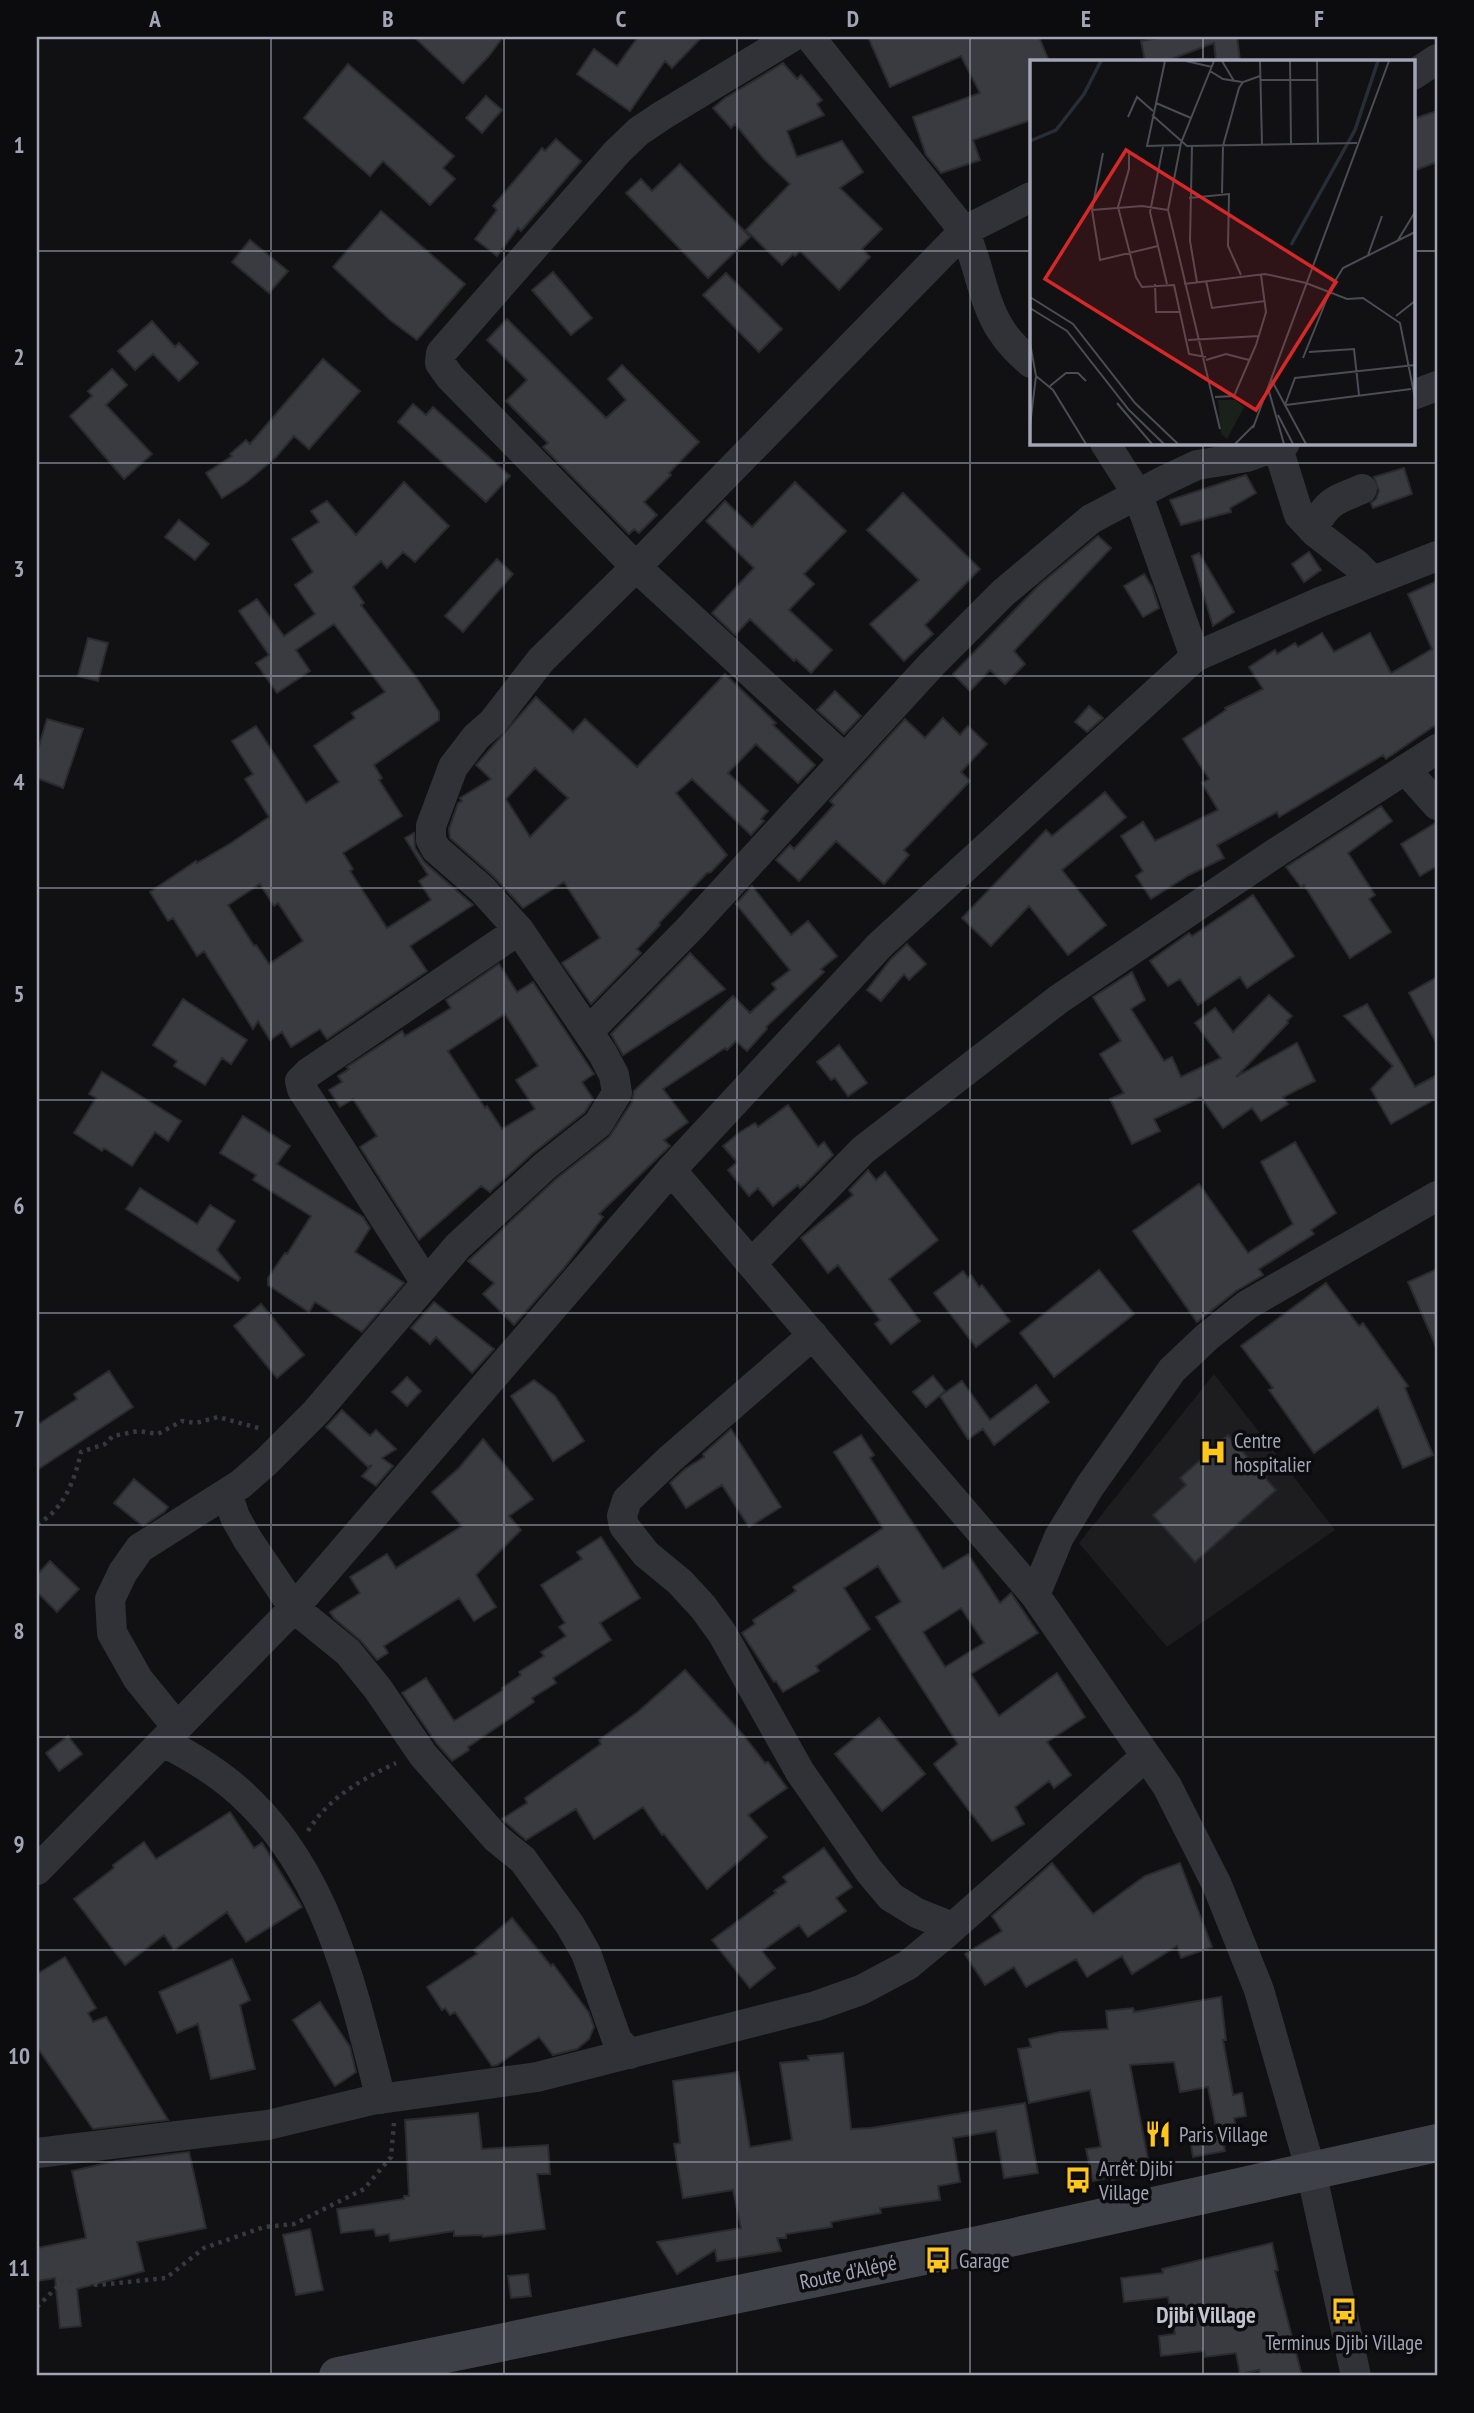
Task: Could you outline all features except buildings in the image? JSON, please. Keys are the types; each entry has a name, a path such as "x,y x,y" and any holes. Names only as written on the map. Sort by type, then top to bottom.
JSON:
{"main road":[{"name":"Route d'Alépé","path":"338,2376 978,2245 1437,2143"}],"street":[{"path":"792,37 639,131 617,152 440,353 440,363 450,377 636,567 845,759"},
{"path":"810,37 964,231 988,305 1001,331 1030,362"},
{"path":"1414,74 1437,59"},
{"path":"389,2098 338,1949 308,1879 253,1804 233,1785 190,1756 170,1734 112,1633 110,1599 123,1572 140,1548 250,1477 293,1436 458,1246 545,1166 598,1124 617,1093 617,1084 609,1066 519,930 482,889 436,849 431,840 430,826 453,767 476,737 493,722 541,660 636,567 964,231 1030,198"},
{"path":"1414,395 1437,386"},
{"path":"1106,444 1138,495 1195,657"},
{"path":"588,1032 690,928 932,664 1003,593 1091,519 1197,465 1247,457 1281,444 1299,515 1373,582"},
{"path":"1312,529 1333,500 1362,489"},
{"path":"37,1870 294,1608 671,1170 880,945 1195,657 1437,556"},
{"path":"752,1263 863,1150 1059,999 1277,852 1437,749"},
{"path":"1406,770 1437,805"},
{"path":"426,1283 309,1101 300,1082 308,1073 519,930"},
{"path":"671,1170 1035,1595 1167,1786 1217,1885 1254,1979 1311,2171 1356,2376"},
{"path":"1035,1595 1059,1536 1090,1486 1172,1370 1247,1305 1437,1196"},
{"path":"813,1335 627,1500 622,1516 624,1526 646,1554 680,1582 703,1607 722,1633 800,1772 883,1888 891,1897 917,1913 952,1927"},
{"path":"227,1493 248,1540 294,1608 348,1652 378,1689 423,1755 496,1838 523,1860 570,1925 586,1953 617,2040 630,2054"},
{"path":"37,2153 268,2125 389,2098 537,2077 816,2006 861,1990 908,1965 1146,1756"}],"path":[{"path":"37,1524 57,1511 74,1477 81,1452 105,1444 113,1436 138,1431 158,1434 182,1420 196,1423 218,1417 293,1436"},
{"path":"292,1855 319,1813 341,1793 394,1764 423,1755"},
{"path":"37,2306 63,2281 99,2285 166,2278 204,2248 264,2227 294,2224 364,2189 391,2157 389,2098"}],"shaded area":[{"name":"Centre hospitalier","path":"1214,1374 1335,1530 1167,1647 1079,1543"}],"place":[{"name":"Centre hospitalier","path":"1213,1452"},
{"name":"Paris Village","path":"1158,2134"},
{"name":"Arrêt Djibi Village","path":"1078,2180"},
{"name":"Garage","path":"938,2260"},
{"name":"Terminus Djibi Village","path":"1344,2311"}],"district":[{"name":"Djibi Village","path":"1206,2314"}]}
